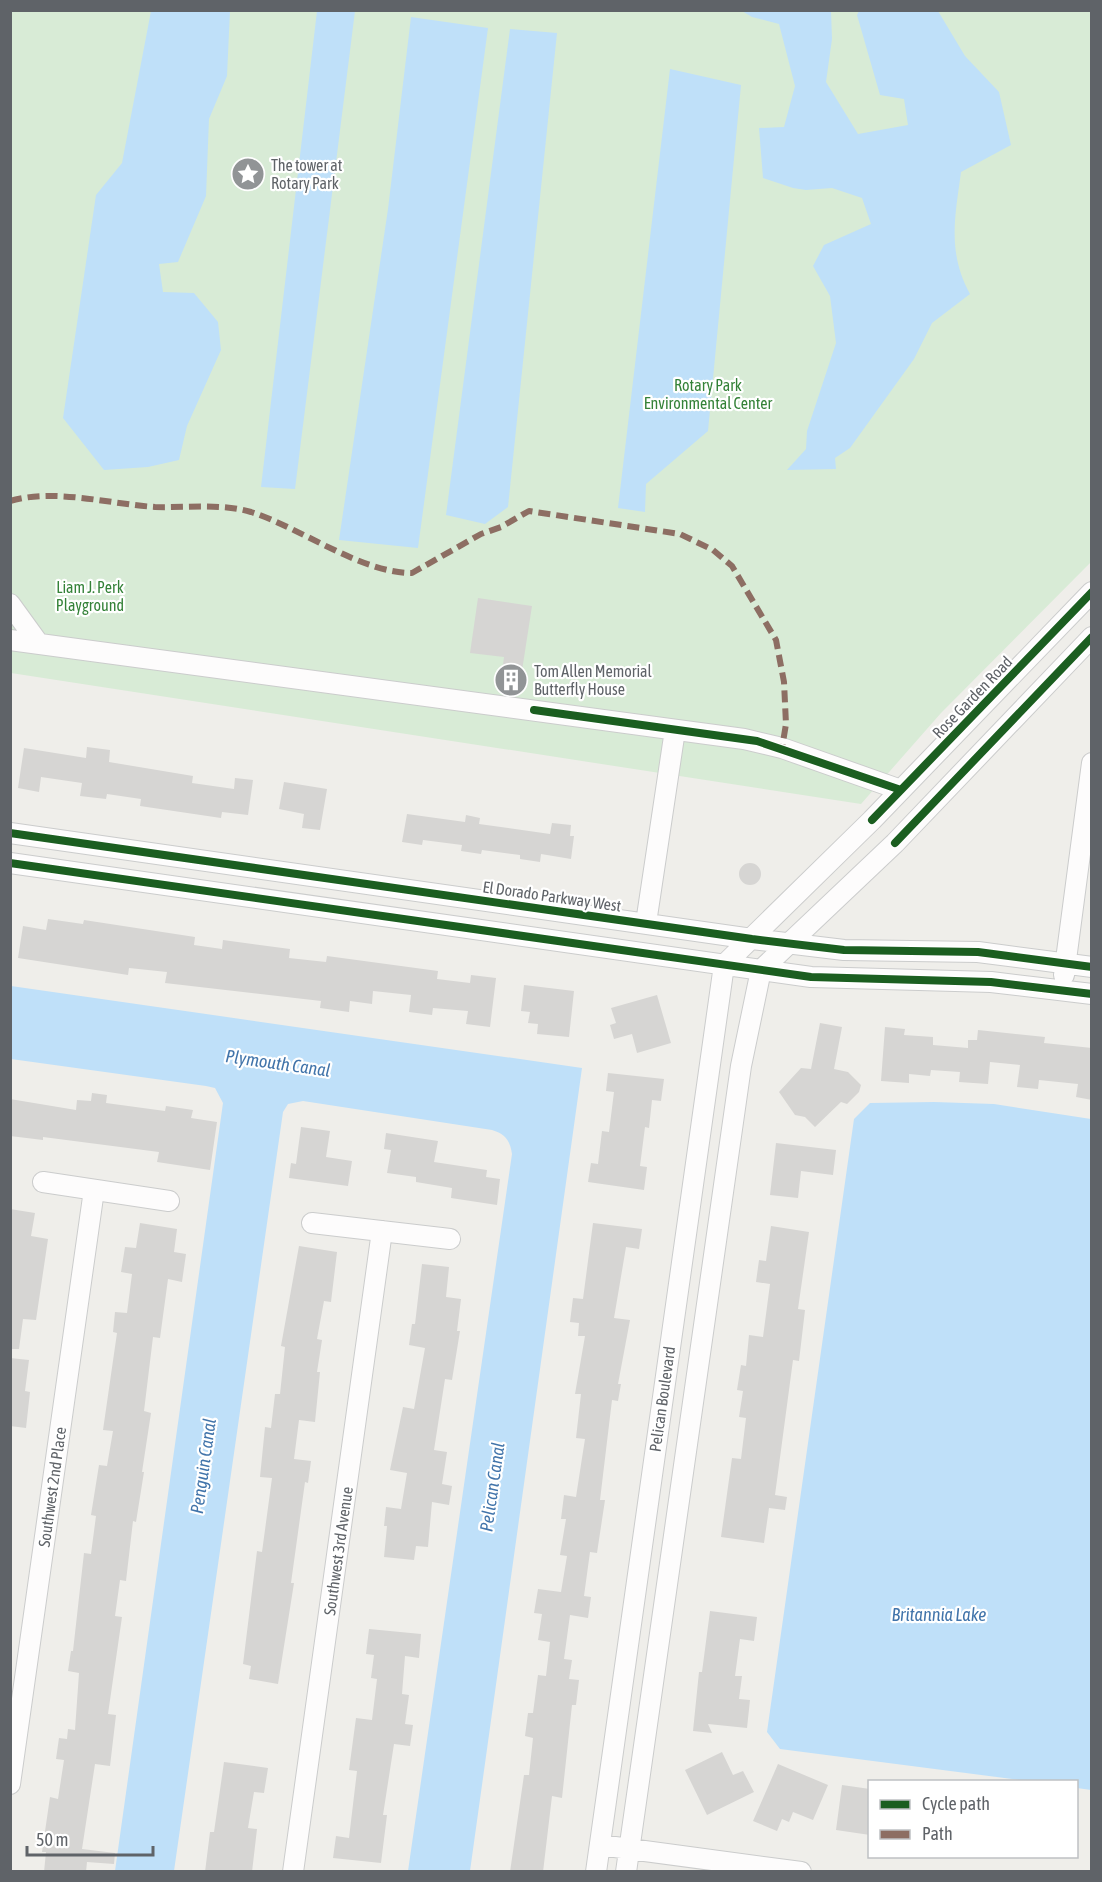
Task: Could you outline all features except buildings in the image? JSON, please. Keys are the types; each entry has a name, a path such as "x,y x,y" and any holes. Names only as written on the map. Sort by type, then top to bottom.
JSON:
{"street":[{"name":"Rose Garden Road","path":"752,939 901,790 1092,592"},
{"path":"10,604 39,644"},
{"path":"761,970 895,843 1092,637"},
{"path":"10,640 769,744 901,790"},
{"path":"646,923 675,730"},
{"path":"1062,990 1092,764"},
{"name":"El Dorado Parkway West","path":"10,833 752,939 844,950 978,952 1092,967"},
{"path":"10,863 811,977 991,982 1092,994"},
{"path":"364,914 370,884"},
{"path":"724,965 752,939"},
{"name":"Pelican Boulevard","path":"596,1872 724,965"},
{"name":"Pelican Boulevard","path":"626,1872 741,1066 761,970"},
{"path":"43,1182 169,1201"},
{"name":"Southwest 2nd Place","path":"10,1784 94,1190"},
{"path":"312,1223 450,1239"},
{"name":"Southwest 3rd Avenue","path":"293,1872 382,1231"},
{"path":"600,1845 801,1872"}],"green space":[{"name":"Rotary Park Environmental Center","path":"10,11 1091,11 1091,562 941,713 861,804 11,673"}],"water":[{"path":"151,11 230,11 227,76 209,119 206,196 178,262 159,264 163,292 194,293 218,322 221,350 187,426 179,460 148,467 104,470 63,418 96,195 122,163"},
{"path":"317,11 355,11 295,489 261,487"},
{"path":"742,11 831,11 832,39 826,82 858,134 908,125 904,99 880,95 857,15 859,11 938,11 965,56 999,92 1011,145 961,172 955,219 955,249 963,279 970,294 932,323 914,359 850,448 835,458 836,469 787,470 806,449 807,431 836,343 830,296 813,266 824,245 871,224 862,198 832,188 806,190 793,188 763,178 759,128 784,127 795,86 779,24 752,17"},
{"path":"411,17 488,28 418,548 339,540 388,209"},
{"path":"510,29 557,33 508,507 485,524 446,515"},
{"path":"670,69 741,85 708,431 646,484 645,512 618,508"},
{"path":"11,986 582,1068 470,1871 408,1871 512,1154 508,1141 500,1133 492,1130 303,1101 288,1104 283,1112 174,1871 115,1871 223,1103 215,1088 206,1086 11,1059"},
{"name":"Britannia Lake","path":"870,1103 994,1104 1091,1119 1091,1790 1078,1788 1078,1780 1020,1780 780,1749 767,1732 854,1119"}],"marked path":[{"path":"10,501 27,497 64,496 155,507 239,509 270,519 372,566 412,573 481,534 501,527 529,511 680,534 713,550 732,566 776,640 784,682 786,724 782,748"}],"cycle path":[{"path":"872,820 1092,592"},
{"path":"895,843 1092,637"},
{"path":"534,710 757,741 901,790"},
{"path":"10,833 752,939 844,950 978,952 1092,967"},
{"path":"10,863 811,977 991,982 1092,994"}],"place":[{"name":"The tower at Rotary Park","path":"248,174"},
{"name":"Tom Allen Memorial Butterfly House","path":"511,680"}],"park label":[{"name":"Liam J. Perk Playground","path":"90,596"}],"water label":[{"name":"Plymouth Canal","path":"278,1063"},
{"name":"Penguin Canal","path":"203,1466"},
{"name":"Pelican Canal","path":"492,1487"}]}
